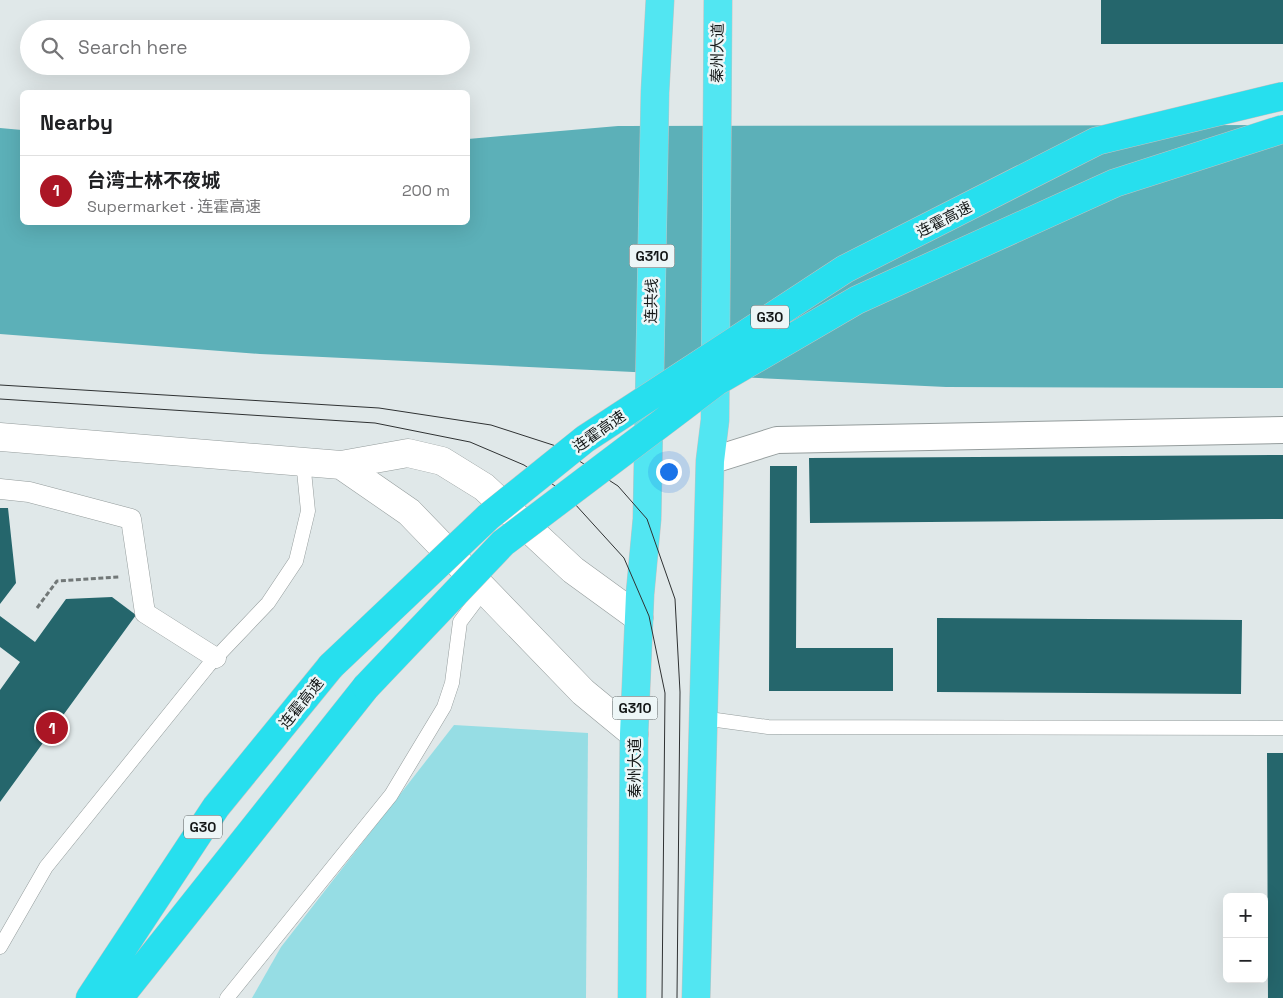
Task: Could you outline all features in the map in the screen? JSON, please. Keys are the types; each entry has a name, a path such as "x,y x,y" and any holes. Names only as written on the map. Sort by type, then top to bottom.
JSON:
{"highway":[{"name":"连共线","path":"649,419 655,92 660,0"},
{"name":"秦州大道","path":"710,461 715,420 718,0"},
{"name":"连霍高速","path":"90,998 216,807 331,666 488,517 585,439 845,269 1097,141 1283,96"},
{"name":"连霍高速","path":"119,998 366,687 503,543 716,382 858,300 1115,183 1283,129"},
{"name":"秦州大道","path":"632,998 634,734 639,618 647,519 649,419"},
{"path":"696,998 710,461"}],"main road":[{"path":"0,437 341,464 408,453 442,461 484,486 573,570 639,618"},
{"path":"341,464 409,512 583,692 634,734"}],"street":[{"path":"710,461 777,440 1283,430"},
{"path":"0,489 29,492 131,519 144,612 216,658"}],"lane":[{"path":"0,947 46,867 216,658 268,603 296,561 308,511 303,460"},
{"path":"227,998 391,795 444,707 452,683 460,622 484,590"},
{"path":"702,718 768,727 1283,728"}],"path":[{"path":"37,608 57,581 140,575"}],"shaded area":[{"path":"1283,125 1283,388 946,387 260,354 0,334 0,128 20,130 20,225 470,225 470,139 618,126"},
{"path":"454,725 588,733 586,998 252,998 281,947"}],"building":[{"path":"1101,0 1283,0 1283,44 1101,44"},
{"path":"1283,455 1283,519 810,523 809,458"},
{"path":"770,466 797,466 796,648 893,648 893,691 769,691"},
{"path":"0,508 8,508 16,583 0,604"},
{"path":"112,597 136,615 0,802 0,690 20,662 0,647 0,616 35,642 66,599"},
{"path":"937,618 1242,620 1241,694 937,692"},
{"path":"1267,753 1283,753 1283,998 1268,998"}],"tram line":[{"path":"0,385 379,408 491,425 556,446 618,486 647,519 675,599 680,692 677,998"},
{"path":"0,399 375,423 470,442 524,465 564,492 624,558 649,616 665,693 662,998"}],"place":[{"name":"台湾士林不夜城","path":"52,728"}]}
